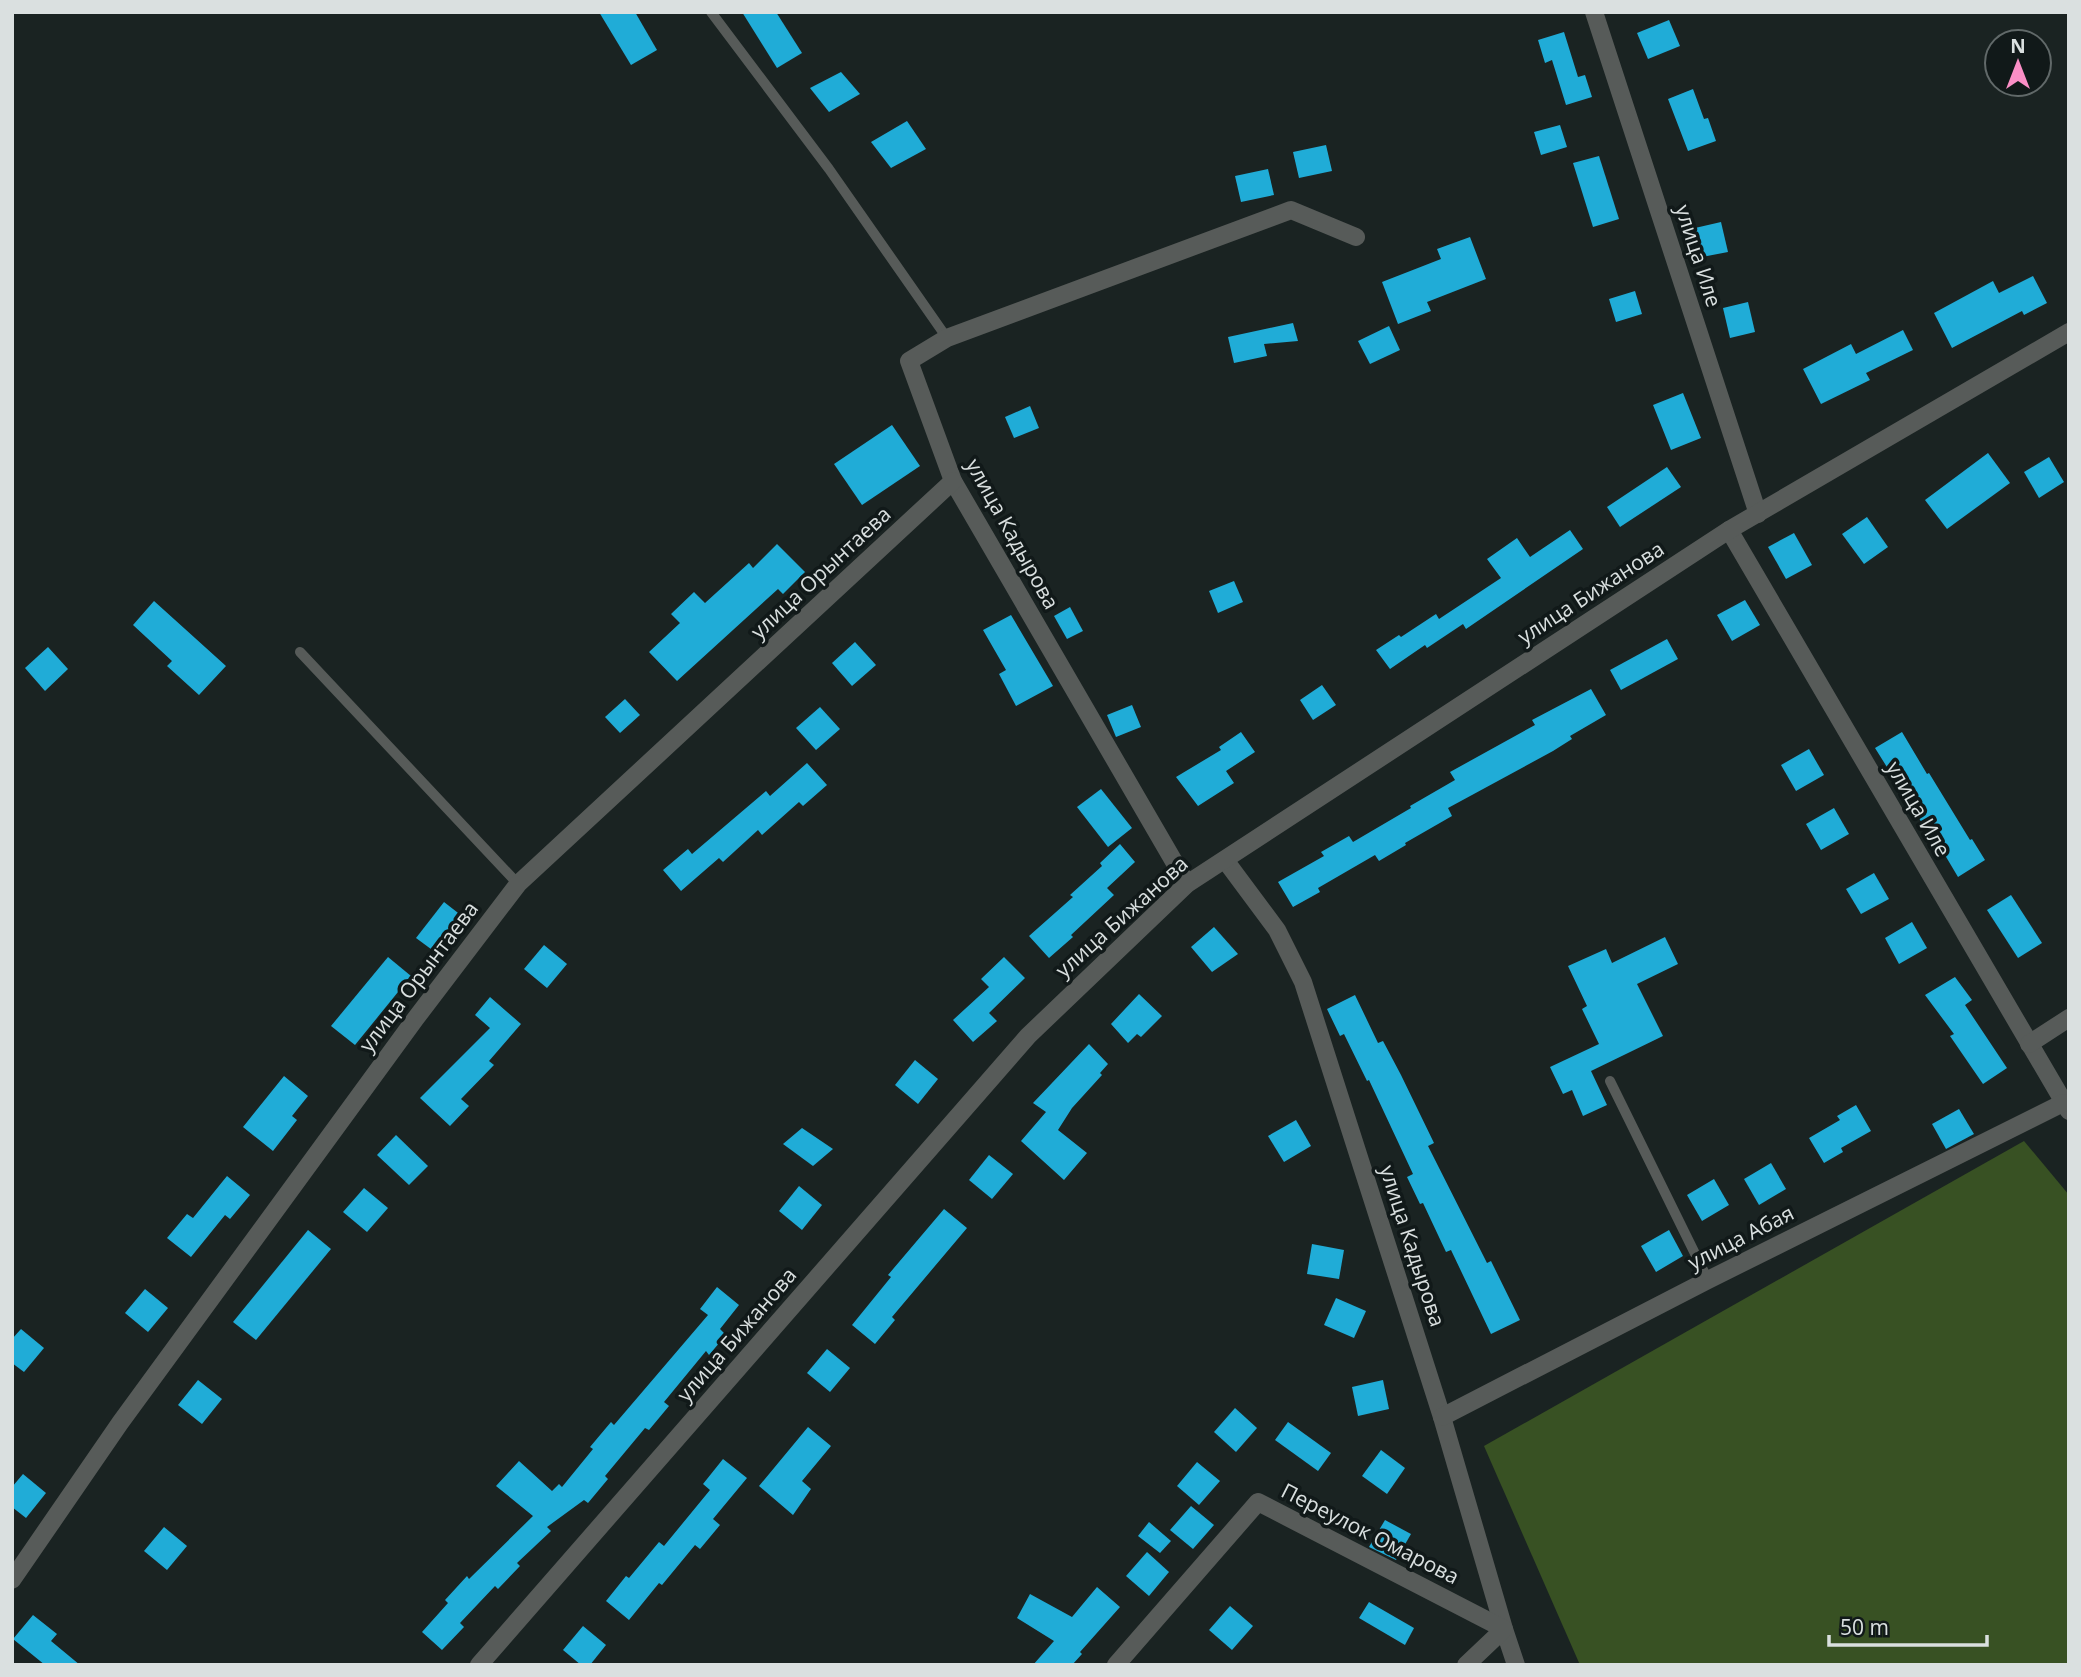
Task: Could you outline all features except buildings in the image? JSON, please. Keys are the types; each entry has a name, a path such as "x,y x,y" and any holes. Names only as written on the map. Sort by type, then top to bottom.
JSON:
{"street":[{"name":"улица Иле","path":"1594,12 1758,514"},
{"name":"улица Кадырова","path":"1186,884 953,481 909,360 947,338 1291,210 1356,237"},
{"name":"улица Бижанова","path":"479,1665 1028,1036 1186,884 1729,530 2069,332"},
{"name":"улица Орынтаева","path":"12,1580 129,1411 416,1018 518,884 953,481"},
{"name":"улица Иле","path":"1729,530 2066,1107"},
{"name":"улица Кадырова","path":"1225,860 1277,930 1303,982 1442,1417 1516,1665"},
{"path":"2029,1044 2069,1018"},
{"name":"улица Абая","path":"1442,1417 1708,1280 2066,1107"},
{"name":"Переулок Омарова","path":"1116,1665 1258,1502 1504,1629"},
{"path":"1466,1665 1504,1629"}],"lane":[{"path":"711,12 829,169 947,338"},
{"path":"300,652 518,884"},
{"path":"1610,1081 1708,1280"}],"green space":[{"path":"2024,1141 2069,1195 2069,1665 1580,1665 1484,1446"}]}
